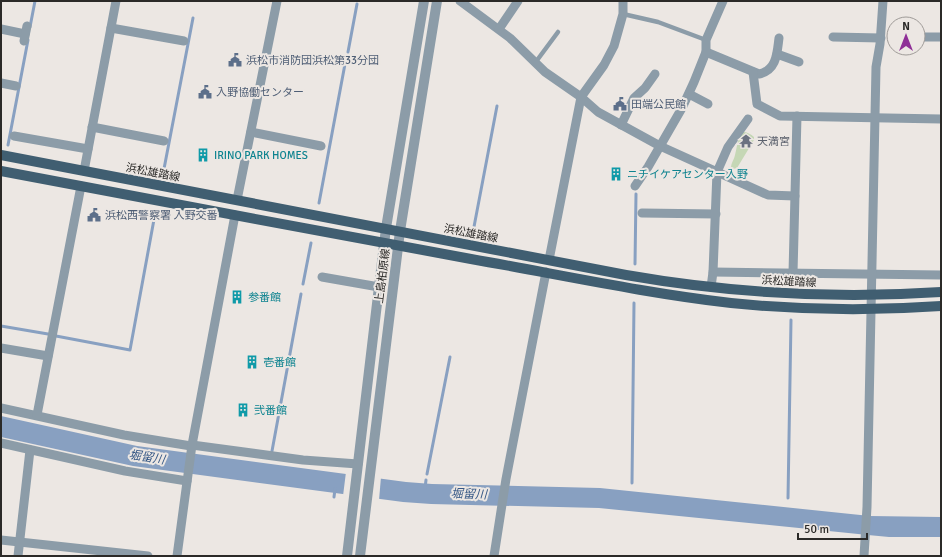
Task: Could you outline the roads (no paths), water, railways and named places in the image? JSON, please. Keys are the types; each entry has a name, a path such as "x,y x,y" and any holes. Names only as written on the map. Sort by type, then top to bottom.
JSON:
{"main road":[{"name":"浜松雄踏線","path":"1,156 643,278 712,287 795,294 941,292"},
{"path":"1,171 398,246 673,295 730,303 804,308 871,309 941,306"}],"street":[{"path":"84,171 116,1"},
{"path":"237,200 277,1"},
{"name":"上島柏原線","path":"347,556 386,228 424,1"},
{"name":"上島柏原線","path":"360,556 400,231 437,1"},
{"path":"460,1 499,29 519,46 545,72 581,97 598,112 660,146 768,195 795,196"},
{"path":"499,29 518,1"},
{"path":"549,260 581,97 609,55 617,36 623,14 624,1"},
{"path":"635,186 660,146 689,94 706,52 706,40 723,1"},
{"path":"864,556 867,509 876,67 881,38 883,1"},
{"path":"111,28 184,42"},
{"path":"1,29 25,34"},
{"path":"833,37 881,38"},
{"path":"926,37 941,37"},
{"path":"706,52 753,72 759,74 765,73 770,69 777,54 779,38"},
{"path":"777,54 799,62"},
{"path":"753,72 757,104 780,116 941,119"},
{"path":"621,125 634,98 645,88 655,74"},
{"path":"1,83 16,86"},
{"path":"689,94 708,104"},
{"path":"793,273 797,116"},
{"path":"712,287 717,172 728,147 748,119"},
{"path":"92,127 164,141"},
{"path":"251,132 321,146"},
{"path":"14,136 88,149"},
{"path":"36,415 81,186"},
{"path":"642,213 716,214"},
{"path":"177,556 191,447 235,215"},
{"path":"494,556 500,511 546,272"},
{"path":"713,272 941,275"},
{"path":"322,277 379,287"},
{"path":"1,348 48,356"},
{"path":"1,408 124,435 191,447 358,466"},
{"path":"1,443 125,471 187,480"},
{"path":"18,556 30,450"},
{"path":"1,540 148,556"}],"lane":[{"path":"623,14 658,22 706,40"},
{"path":"535,63 558,32"}],"water":[{"name":"堀留川","path":"1,416 137,446 406,482 600,488 870,516 941,517 941,537 889,537 599,508 403,502 133,466 1,437"}],"waterway":[{"path":"30,27 35,1"},
{"path":"348,52 357,4"},
{"path":"163,174 193,18"},
{"path":"8,145 28,40"},
{"path":"319,203 345,64"},
{"path":"473,232 497,106"},
{"path":"635,264 636,194"},
{"path":"56,336 130,350 155,214"},
{"path":"303,284 311,243"},
{"path":"272,451 301,294"},
{"path":"632,483 634,303"},
{"path":"788,498 791,320"},
{"path":"1,326 48,334"},
{"path":"427,474 450,357"},
{"path":"425,488 426,480"},
{"path":"334,497 335,489"}],"place":[{"name":"浜松市消防団浜松第33分団","path":"235,60"},
{"name":"入野協働センター","path":"205,92"},
{"name":"田端公民館","path":"620,104"},
{"name":"天満宮","path":"746,141"},
{"name":"IRINO PARK HOMES","path":"203,155"},
{"name":"ニチイケアセンター入野","path":"616,174"},
{"name":"浜松西警察署 入野交番","path":"94,215"},
{"name":"参番館","path":"237,297"},
{"name":"壱番館","path":"252,362"},
{"name":"弐番館","path":"243,410"}]}
